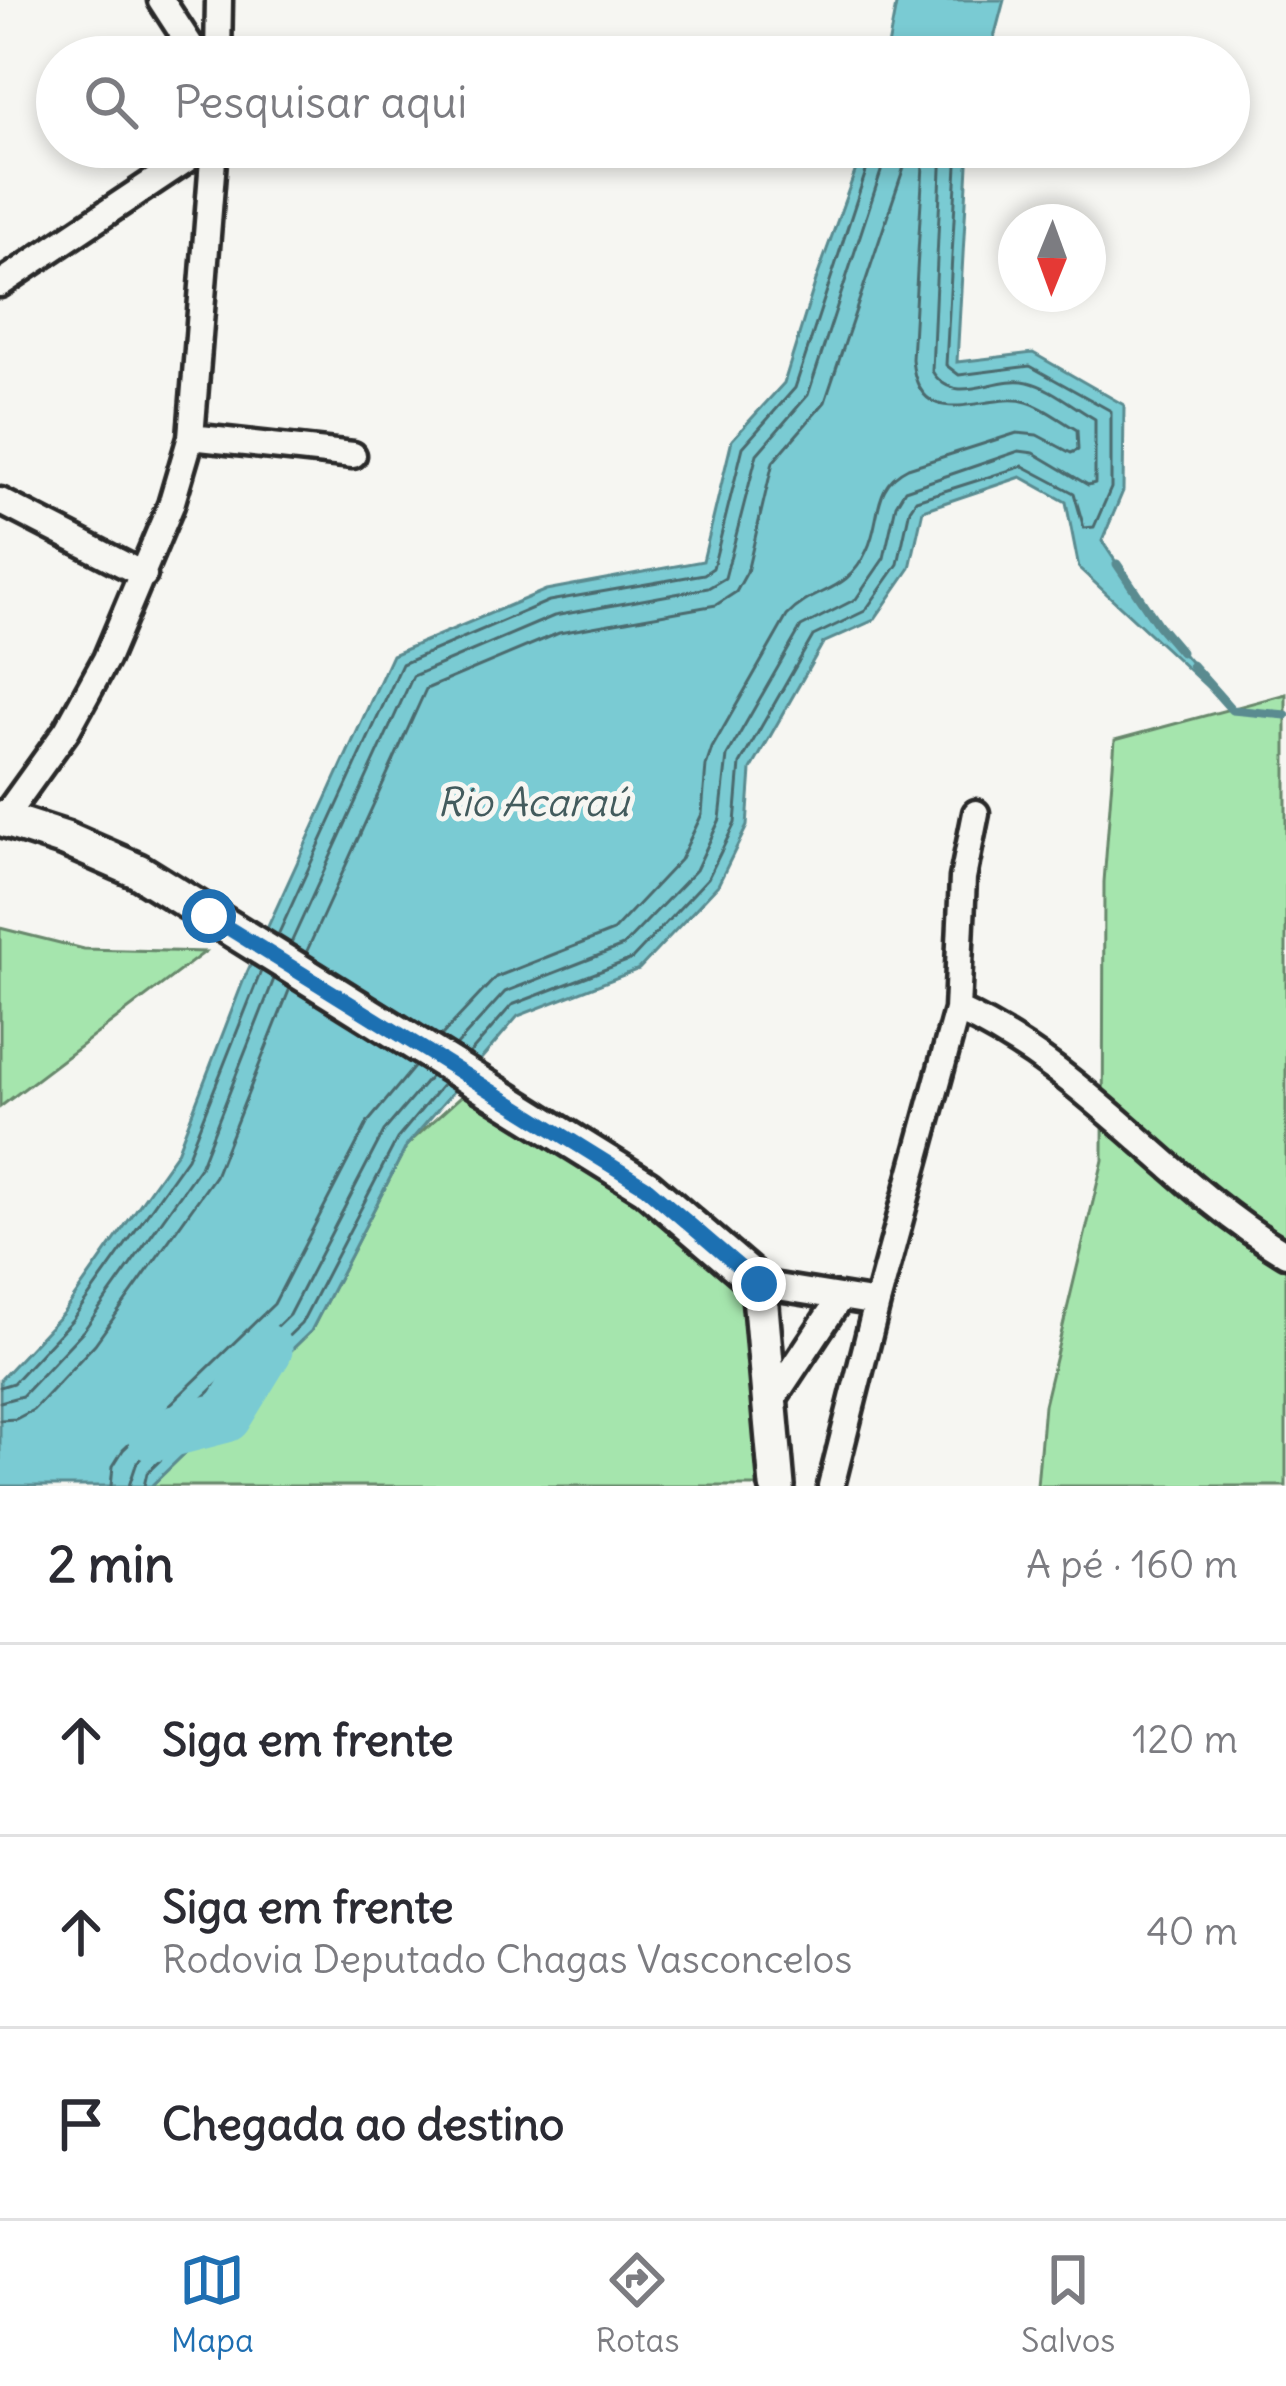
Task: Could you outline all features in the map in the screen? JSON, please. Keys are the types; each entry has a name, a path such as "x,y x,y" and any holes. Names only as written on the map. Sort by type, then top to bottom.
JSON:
{"main road":[{"path":"1,818 138,871 646,1187 759,1284 777,1486"}],"street":[{"path":"161,0 184,36"},
{"path":"218,36 219,0"},
{"path":"0,284 177,168"},
{"path":"1,818 67,730 106,659 144,575 191,437 208,168"},
{"path":"191,437 353,455"},
{"path":"0,501 144,575"},
{"path":"831,1486 957,1010 963,878 976,813"},
{"path":"957,1010 1003,1031 1054,1066 1210,1205 1286,1254"},
{"path":"759,1284 878,1303"},
{"path":"771,1402 840,1298"}],"green space":[{"path":"1286,694 1286,1486 1037,1486 1044,1405 1103,1160 1104,882 1115,740"},
{"path":"0,928 84,949 205,952 0,1107"},
{"path":"477,1082 759,1284 777,1486 151,1486 311,1331 407,1145"}],"water":[{"path":"897,0 1004,0 995,36 890,36"},
{"name":"Rio Acaraú","path":"856,168 968,168 957,362 1033,353 1124,405 1123,491 1102,541 1158,625 1232,710 1079,568 1066,502 1021,477 923,510 910,568 874,620 823,643 751,770 747,826 718,885 639,969 518,1016 407,1145 311,1331 151,1486 0,1486 0,1380 63,1313 177,1152 244,979 392,655 546,590 703,561 732,440 784,383"}],"waterway":[{"path":"1117,564 1181,652"},
{"path":"1192,665 1232,710 1286,715"},
{"name":"Rio Acaraú","path":"153,1436 226,1417 267,1350"}],"route":[{"path":"209,916 646,1187 759,1284"}]}
